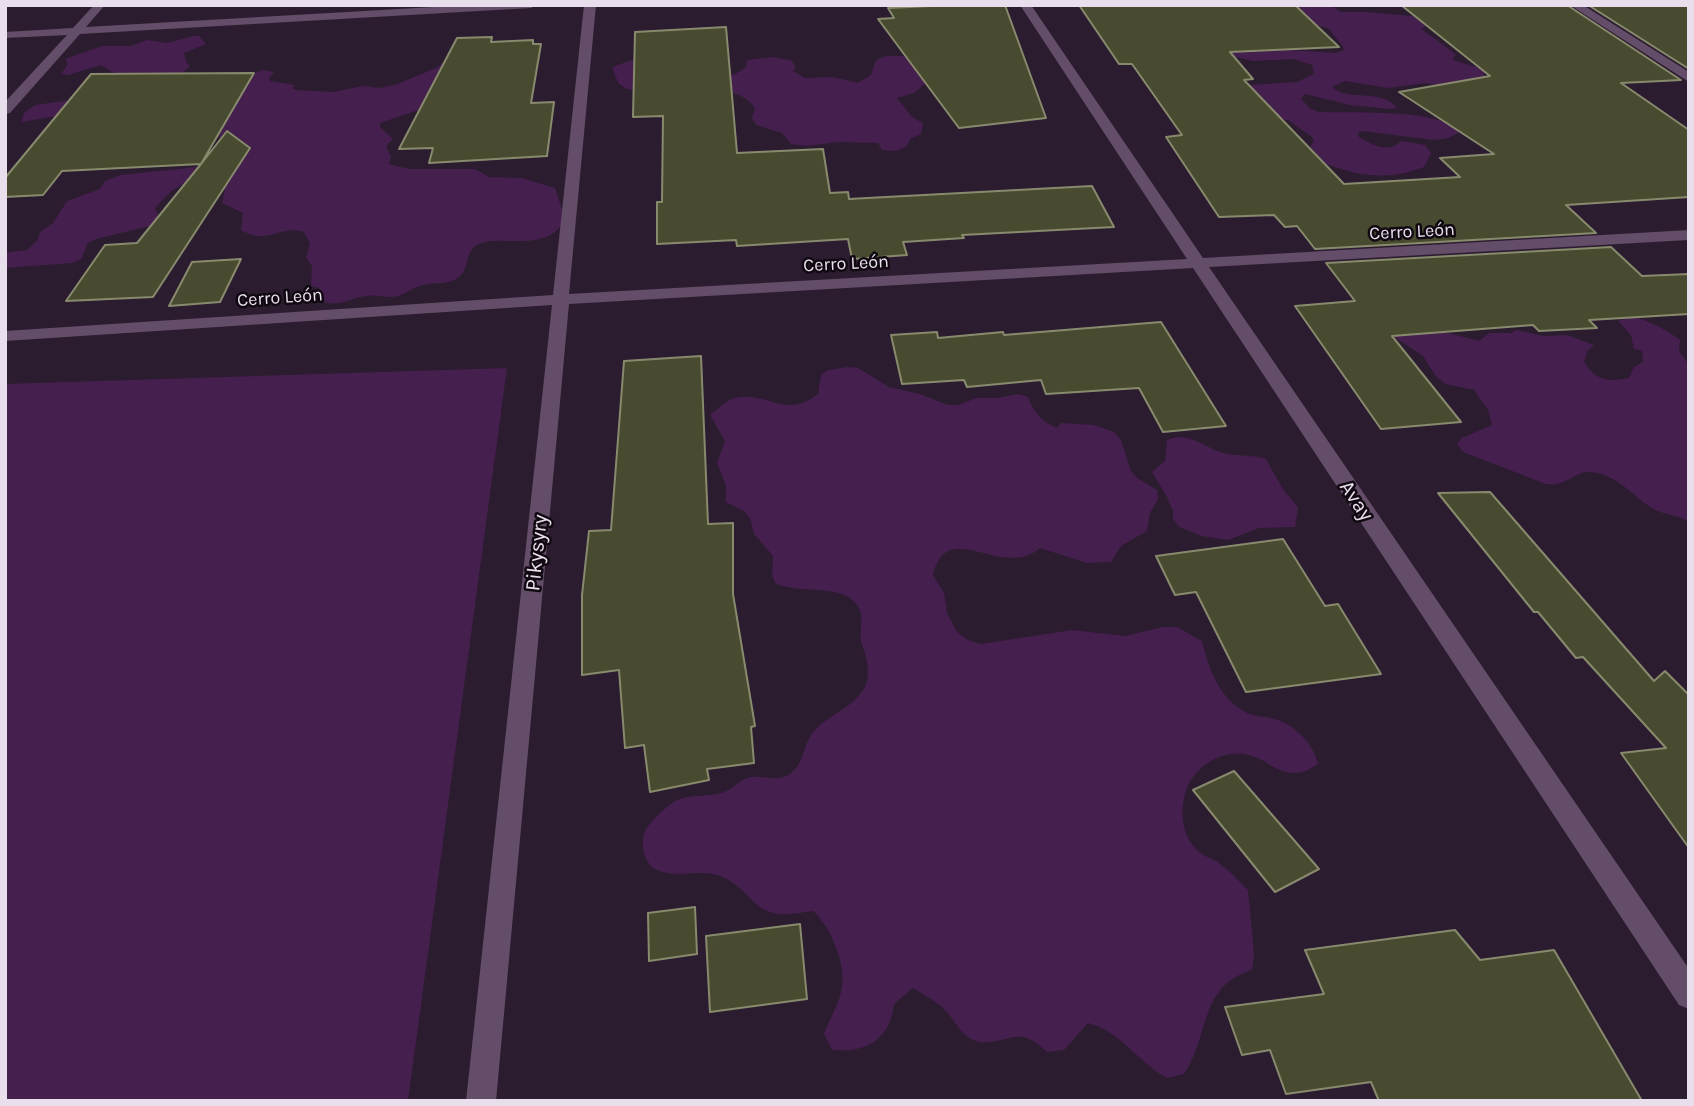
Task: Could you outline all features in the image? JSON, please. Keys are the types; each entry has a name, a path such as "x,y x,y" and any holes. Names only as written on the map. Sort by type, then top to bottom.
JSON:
{"street":[{"path":"5,110 100,5"},
{"path":"5,35 531,5"},
{"name":"Pikysyry","path":"481,1101 563,299 590,5"},
{"name":"Avay","path":"1025,5 1196,264 1689,995"},
{"path":"1574,5 1689,78"},
{"name":"Cerro León","path":"5,336 563,299 1689,235"}],"shaded area":[{"path":"1265,5 1330,5 1341,12 1423,17 1430,24 1421,29 1456,55 1453,58 1455,61 1484,69 1484,78 1448,88 1426,83 1388,88 1345,81 1332,87 1347,94 1383,98 1397,108 1390,109 1350,105 1305,94 1301,99 1311,109 1319,112 1415,115 1450,124 1461,132 1434,140 1362,131 1358,133 1359,137 1375,145 1385,148 1401,141 1425,145 1431,153 1424,167 1407,172 1375,175 1344,170 1298,151 1310,147 1314,141 1312,137 1288,120 1272,119 1248,85 1297,82 1314,74 1312,65 1294,59 1253,61 1140,33 1286,47 1289,50 1335,53 1344,50 1328,28 1309,24"},
{"path":"199,36 206,44 184,53 190,66 181,74 112,77 114,73 101,65 68,75 61,74 68,64 65,59 102,46 131,46 147,40 167,43"},
{"path":"887,56 908,56 927,82 914,93 897,98 913,118 923,123 921,134 896,151 882,150 878,143 838,142 807,146 791,144 782,133 756,125 752,118 755,108 746,99 733,93 704,89 630,90 620,84 612,67 635,59 734,75 746,67 747,60 774,57 792,61 796,67 793,71 805,78 833,77 858,83 871,75 877,60"},
{"path":"447,60 448,100 380,123 380,127 393,139 386,146 391,157 389,164 409,169 475,169 489,177 521,178 555,188 565,219 557,230 546,237 477,245 470,252 465,269 459,277 451,281 423,285 394,297 370,296 331,303 319,300 319,288 311,286 312,266 306,258 310,244 304,232 296,230 266,236 250,234 241,230 243,213 222,203 225,190 223,187 192,183 178,187 155,208 158,215 154,225 96,239 88,243 81,259 72,263 5,268 5,253 27,250 37,241 40,232 53,223 67,201 100,189 105,181 121,175 216,165 225,139 210,134 57,116 21,122 25,112 35,105 246,76 263,70 274,72 269,78 270,81 295,85 292,88 296,90 333,92 363,86 379,88 395,85 436,68"},
{"path":"1632,316 1657,326 1680,340 1679,351 1689,365 1689,522 1650,507 1620,483 1603,474 1580,473 1560,483 1546,484 1463,452 1457,444 1462,438 1492,425 1488,410 1474,390 1445,384 1435,375 1423,356 1391,335 1441,331 1479,341 1489,333 1511,333 1517,330 1543,336 1567,335 1594,345 1587,351 1584,362 1593,373 1603,379 1614,380 1629,378 1634,367 1643,362 1642,351 1634,349 1631,335 1618,321"},
{"path":"507,368 408,1101 5,1101 5,384"},
{"path":"858,368 889,387 920,394 948,405 959,405 976,398 1018,394 1028,397 1039,416 1057,428 1061,423 1094,425 1114,432 1121,440 1131,471 1137,478 1157,490 1158,499 1150,513 1147,531 1121,546 1111,562 1087,563 1040,548 1025,556 1009,558 963,549 950,550 940,558 933,575 944,593 947,613 957,632 968,640 981,644 1072,630 1125,636 1163,627 1177,627 1202,641 1212,672 1229,700 1247,713 1289,725 1308,742 1316,757 1318,764 1307,770 1289,773 1244,754 1223,756 1196,773 1186,791 1183,816 1190,841 1202,854 1216,861 1248,890 1254,954 1252,970 1222,988 1214,1000 1192,1060 1184,1074 1167,1078 1110,1033 1088,1023 1064,1050 1047,1052 1029,1038 1021,1037 992,1042 974,1040 963,1033 941,1006 913,988 894,1004 887,1027 874,1042 855,1049 832,1050 824,1034 841,993 842,967 831,935 813,911 785,914 769,912 736,885 715,874 662,872 653,867 646,858 643,840 646,829 668,806 683,798 724,792 747,778 787,776 799,763 814,731 853,702 866,685 868,667 861,641 861,614 858,606 852,599 836,592 776,584 772,575 773,556 754,534 750,518 744,511 726,502 726,486 717,463 725,441 710,415 729,400 744,397 755,397 785,405 806,402 818,394 821,375 828,370"},
{"path":"1177,437 1194,440 1226,454 1266,459 1284,491 1298,507 1295,527 1259,528 1228,540 1202,536 1179,527 1173,519 1173,511 1166,495 1152,472 1165,461 1167,440"}],"building":[{"path":"1005,5 1046,118 959,128 878,19 894,18 888,8"},
{"path":"1079,5 1295,5 1339,47 1230,52 1253,79 1244,80 1344,184 1460,177 1440,158 1494,154 1399,92 1490,76 1401,5 1567,5 1681,80 1621,83 1689,130 1689,197 1566,205 1596,233 1315,249 1297,226 1285,227 1274,215 1219,217 1166,137 1182,135 1132,64 1119,64"},
{"path":"1588,5 1689,5 1689,69"},
{"path":"726,27 737,153 823,149 830,193 848,192 849,199 1092,186 1114,227 962,235 964,238 903,242 907,255 852,259 848,239 737,246 736,240 657,244 657,202 662,202 663,116 633,117 635,32"},
{"path":"492,37 491,42 533,40 533,44 541,44 531,103 554,102 547,156 429,163 433,148 399,149 457,38"},
{"path":"254,73 201,164 62,171 43,195 5,197 5,178 91,74"},
{"path":"227,131 250,148 153,297 66,301 105,245 137,243"},
{"path":"1611,247 1642,276 1689,274 1689,314 1589,320 1597,328 1539,331 1533,325 1392,336 1461,422 1381,429 1295,306 1355,301 1326,263"},
{"path":"241,259 220,302 169,306 192,262"},
{"path":"1161,322 1226,426 1163,432 1139,388 1046,394 1041,380 967,387 964,380 902,384 891,335 937,332 938,338 1003,332 1004,335"},
{"path":"701,356 708,524 733,523 733,594 755,726 751,727 754,763 707,769 709,780 650,792 644,745 625,748 619,670 582,675 582,595 589,531 611,530 624,361"},
{"path":"1490,492 1654,681 1665,671 1689,695 1689,848 1621,753 1666,748 1583,657 1576,658 1538,612 1534,612 1438,493"},
{"path":"1283,539 1325,606 1338,604 1381,674 1246,692 1196,592 1175,595 1156,556"},
{"path":"1234,771 1319,869 1275,892 1193,790"},
{"path":"695,907 697,954 649,961 648,913"},
{"path":"800,924 807,999 710,1012 706,936"},
{"path":"1455,930 1480,960 1554,950 1642,1101 1379,1101 1371,1082 1286,1094 1270,1050 1242,1055 1225,1007 1324,994 1305,950"}]}
